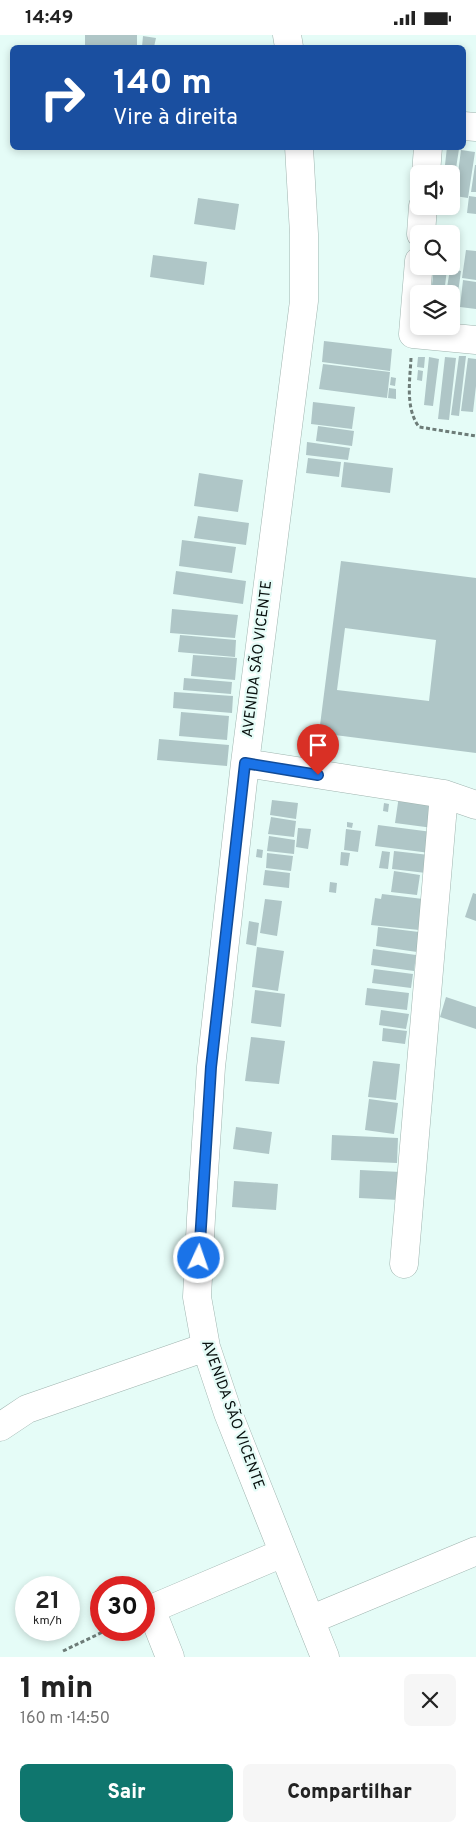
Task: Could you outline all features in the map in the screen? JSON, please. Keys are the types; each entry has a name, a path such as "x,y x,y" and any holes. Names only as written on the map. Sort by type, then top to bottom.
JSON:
{"street":[{"name":"AVENIDA SÃO VICENTE","path":"299,150 304,234 304,301 245,763 211,1067 202,1190 197,1297 206,1347 228,1413 324,1657"},
{"path":"427,165 428,150"},
{"path":"424,335 476,340"},
{"path":"245,763 444,794 476,805"},
{"path":"404,1263 444,794"},
{"path":"0,1427 27,1409 206,1347"},
{"path":"310,1620 476,1551"},
{"path":"170,1657 151,1609 283,1553"}],"path":[{"path":"413,335 410,381 411,409 414,420 419,427 476,436"},
{"path":"63,1651 90,1638"}],"building":[{"path":"85,35 137,35 137,45 85,45"},
{"path":"143,36 156,38 154,45 142,45"},
{"path":"447,150 459,150 457,165 445,165"},
{"path":"461,150 475,152 468,198 460,197 459,165"},
{"path":"475,165 476,192 471,192"},
{"path":"469,196 476,197 476,214 467,213"},
{"path":"198,198 239,204 235,230 194,224"},
{"path":"466,250 476,251 476,280 462,278"},
{"path":"153,255 207,262 204,285 150,277"},
{"path":"461,271 459,285 447,285 449,275 460,275"},
{"path":"433,275 446,275 445,285 432,285"},
{"path":"463,280 476,282 476,309 460,307"},
{"path":"324,341 392,349 390,371 322,362"},
{"path":"459,356 466,356 459,416 451,415"},
{"path":"418,357 425,357 424,368 417,367"},
{"path":"429,357 439,359 433,406 424,405"},
{"path":"445,357 456,358 449,420 438,419"},
{"path":"468,358 476,359 476,386 473,412 461,411"},
{"path":"323,364 390,372 387,398 319,389"},
{"path":"418,370 423,371 422,381 417,380"},
{"path":"391,377 396,378 395,386 390,385"},
{"path":"389,388 396,389 396,399 388,398"},
{"path":"313,402 355,407 352,429 311,424"},
{"path":"318,426 354,431 352,446 316,441"},
{"path":"307,442 350,448 348,460 306,455"},
{"path":"308,458 341,462 339,477 306,473"},
{"path":"344,462 393,468 390,493 341,487"},
{"path":"199,473 243,480 238,512 194,506"},
{"path":"198,516 249,523 246,545 194,538"},
{"path":"182,540 236,547 232,573 179,566"},
{"path":"341,561 476,578 476,753 319,733","holes":["345,628 436,640 429,701 337,690"]},
{"path":"176,571 246,581 243,604 173,594"},
{"path":"172,609 238,615 235,638 170,633"},
{"path":"180,635 236,640 235,657 178,652"},
{"path":"193,655 237,658 235,680 191,676"},
{"path":"184,678 232,682 231,694 183,690"},
{"path":"174,692 233,696 232,713 173,708"},
{"path":"181,712 229,716 227,740 179,736"},
{"path":"159,739 229,745 227,766 157,760"},
{"path":"399,796 436,801 433,828 395,823"},
{"path":"272,800 298,803 296,819 270,815"},
{"path":"384,803 389,804 388,812 383,811"},
{"path":"271,817 296,821 294,837 268,834"},
{"path":"347,822 353,823 352,828 347,827"},
{"path":"378,825 432,832 430,853 375,846"},
{"path":"298,828 311,829 308,849 296,847"},
{"path":"346,829 361,831 358,852 344,850"},
{"path":"269,836 295,840 294,854 267,851"},
{"path":"257,849 263,850 262,858 256,857"},
{"path":"382,851 390,852 388,869 379,868"},
{"path":"394,851 429,855 426,873 392,869"},
{"path":"341,852 350,853 348,866 340,865"},
{"path":"267,853 293,856 291,871 266,868"},
{"path":"265,870 290,873 289,888 263,885"},
{"path":"394,871 420,875 417,895 391,892"},
{"path":"330,882 337,883 336,893 329,892"},
{"path":"473,893 476,894 476,921 465,917"},
{"path":"382,894 423,899 419,930 371,925 375,898 381,899"},
{"path":"265,899 282,901 277,936 260,933"},
{"path":"249,921 259,923 256,946 246,944"},
{"path":"378,927 419,932 417,952 376,946"},
{"path":"257,947 284,951 278,991 252,987"},
{"path":"373,949 416,955 414,971 371,965"},
{"path":"374,969 413,974 411,988 372,983"},
{"path":"367,988 409,993 407,1010 365,1005"},
{"path":"255,990 285,994 281,1027 251,1023"},
{"path":"446,997 476,1007 476,1029 440,1017"},
{"path":"381,1010 409,1014 406,1029 379,1025"},
{"path":"383,1028 407,1031 405,1044 382,1041"},
{"path":"251,1037 285,1041 279,1084 245,1081"},
{"path":"373,1061 400,1064 396,1100 368,1097"},
{"path":"369,1099 398,1103 394,1134 365,1130"},
{"path":"236,1127 272,1132 269,1154 233,1149"},
{"path":"332,1135 398,1138 397,1163 331,1160"},
{"path":"360,1170 401,1172 399,1200 359,1198"},
{"path":"234,1181 278,1184 276,1210 232,1207"}],"route":[{"path":"199,1258 211,1067 245,763 318,775"}]}
